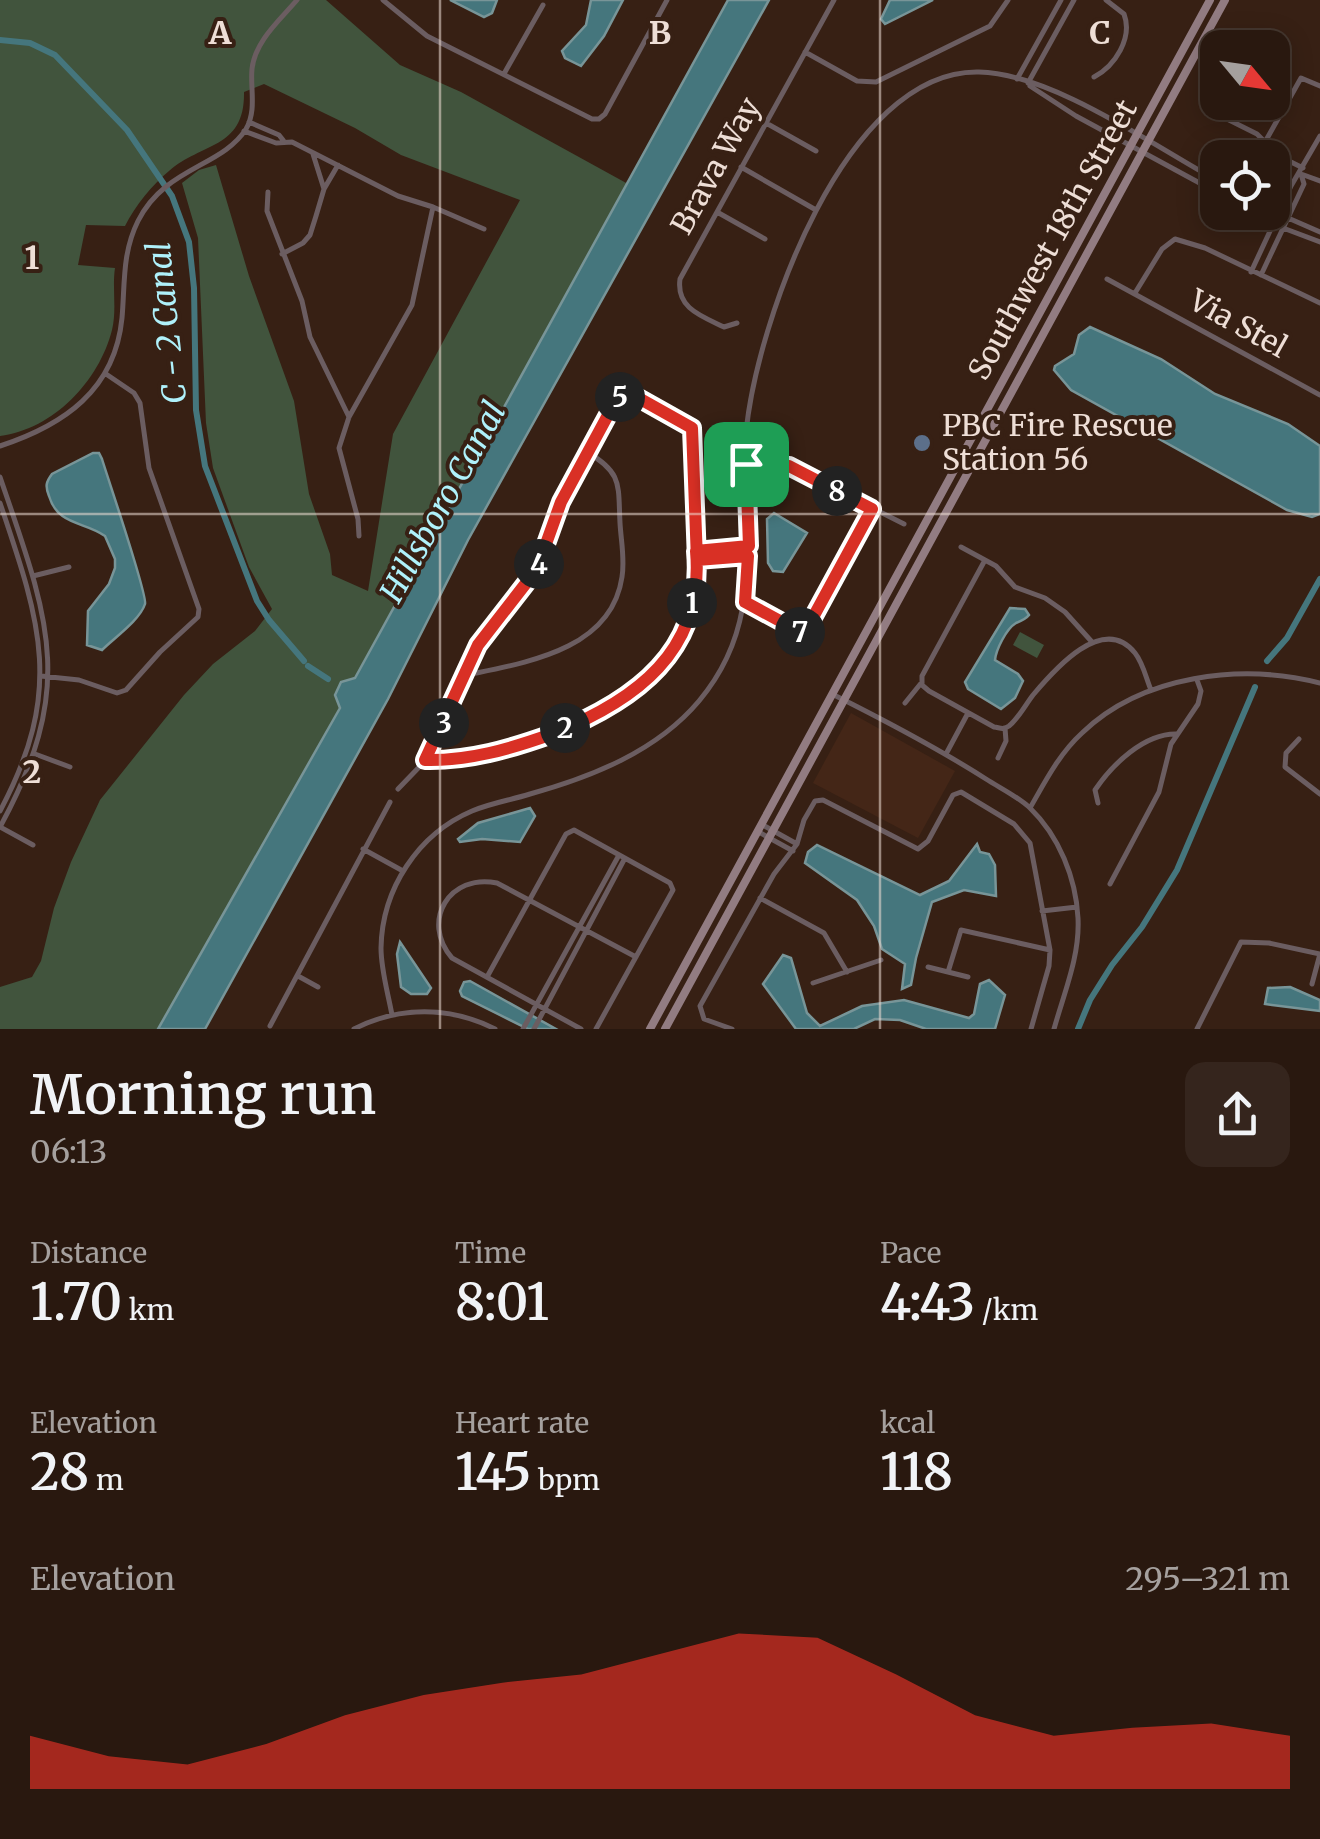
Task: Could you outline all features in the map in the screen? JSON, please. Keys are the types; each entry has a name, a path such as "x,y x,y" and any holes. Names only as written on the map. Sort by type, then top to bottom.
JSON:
{"main road":[{"name":"Southwest 18th Street","path":"650,1029 1210,0"},
{"name":"Southwest 18th Street","path":"665,1029 1225,0"}],"street":[{"path":"0,446 51,426 77,409 106,374 122,318 123,269 130,238 155,195 176,177 217,155 244,131 249,122 252,68 258,48 297,0"},
{"path":"383,0 427,36 583,115 599,119 668,0"},
{"name":"Brava Way","path":"738,323 724,327 693,311 679,293 682,274 834,0"},
{"path":"805,52 857,81 876,82 990,26 1008,0"},
{"path":"1017,79 1061,0"},
{"path":"1028,84 1074,0"},
{"path":"1094,77 1108,70 1127,32 1124,14 1106,0"},
{"path":"504,73 543,5"},
{"path":"392,1014 382,958 382,930 388,903 403,871 429,838 456,819 486,806 588,774 636,752 666,733 701,699 718,674 732,646 745,602 750,404 768,324 788,266 816,210 878,124 915,90 937,79 965,72 994,73 1041,86 1081,105 1200,171"},
{"path":"1290,97 1301,78 1320,86"},
{"path":"1028,84 1037,93 1200,184"},
{"path":"1229,120 1263,140"},
{"path":"249,122 398,196 484,230"},
{"path":"766,123 816,151"},
{"path":"244,131 276,143 282,140"},
{"path":"1302,171 1320,136"},
{"path":"312,151 324,189"},
{"path":"1290,164 1320,181"},
{"path":"282,254 310,235 324,189 338,165"},
{"path":"741,167 816,210"},
{"name":"Via Stel","path":"1290,188 1302,171"},
{"name":"Via Stel","path":"1290,212 1304,184 1302,171"},
{"path":"268,192 267,211 302,301 310,337 349,417"},
{"path":"359,536 339,448 349,417 412,306 432,207"},
{"path":"717,212 766,239"},
{"path":"1290,219 1320,232"},
{"name":"Via Stel","path":"1251,272 1270,230"},
{"name":"Via Stel","path":"1260,276 1282,230"},
{"path":"1288,230 1320,242"},
{"name":"Via Stel","path":"1134,294 1162,249 1175,238 1320,303"},
{"name":"Via Stel","path":"1108,279 1320,395"},
{"path":"45,677 79,680 117,694 126,690 198,617 199,610 149,468 140,403 134,393 106,374"},
{"path":"398,789 425,760 448,716 462,676 489,629 537,569 561,502 615,402 626,394 635,396 690,424 694,432 694,594 685,627 661,666 637,691 594,716 528,743 467,759 425,760"},
{"path":"462,676 530,661 573,644 600,624 614,604 623,571 618,484 608,465 587,452"},
{"path":"746,464 789,466 904,524"},
{"path":"0,479 45,620 44,718 0,827 33,845"},
{"path":"0,502 36,614 45,677"},
{"path":"796,653 872,509"},
{"path":"696,551 749,546"},
{"path":"961,547 999,568 1015,587 1066,612 1092,642"},
{"path":"697,560 748,556"},
{"path":"904,703 922,682 929,661 986,560"},
{"path":"26,578 69,567"},
{"path":"745,602 804,634"},
{"path":"998,758 1006,741 1005,728 1054,672 1092,642 1116,640 1132,649 1150,690"},
{"path":"1030,808 1059,759 1079,735 1118,705 1150,690 1196,680 1258,674 1320,683"},
{"path":"1110,884 1160,792 1166,756 1176,734 1200,700 1196,680"},
{"path":"922,682 929,691 968,713 994,727 1005,728"},
{"path":"832,694 946,754 1030,808 1051,833 1062,855 1077,907 1074,962 1054,1029"},
{"path":"946,754 968,713"},
{"path":"1098,803 1095,790 1126,756 1158,738 1176,734"},
{"path":"1299,739 1286,753 1285,768 1320,794"},
{"path":"31,752 70,766"},
{"path":"0,811 31,752"},
{"path":"732,1029 704,1019 700,1006 774,874 793,851 804,820 819,799 918,849 928,840 953,795 965,792 1014,824 1034,851 1050,950 1031,1029"},
{"path":"270,1026 390,802"},
{"path":"759,828 797,844"},
{"path":"486,978 569,830 673,886 596,1029"},
{"path":"772,834 793,851"},
{"path":"363,849 403,871"},
{"path":"524,1029 622,856"},
{"path":"581,1029 456,961 443,946 439,924 444,904 457,888 476,881 497,883 636,957"},
{"path":"760,898 824,933 847,972"},
{"path":"1042,912 1077,907"},
{"path":"534,1029 582,928"},
{"path":"948,972 961,930 1050,950"},
{"path":"1197,1029 1241,942 1268,943 1320,954 1312,984"},
{"path":"814,983 881,960"},
{"path":"928,967 968,977"},
{"path":"298,976 318,987"},
{"path":"354,1029 392,1014 434,1011 495,1029"}],"shaded area":[{"path":"851,713 955,771 918,838 813,783"}],"green space":[{"path":"0,0 326,0 400,65 461,92 628,184 355,678 341,682 335,695 340,708 158,1029 0,1029 0,987 32,977 41,961 54,908 100,800 184,695 213,664 255,631 272,609 249,567 213,468 206,423 198,238 182,183 199,170 216,165 249,276 294,401 309,494 330,554 332,575 368,591 393,434 520,200 401,155 264,84 244,92 242,111 229,134 163,177 125,226 86,225 78,265 115,268 113,322 106,349 85,384 56,413 20,432 0,436"},
{"path":"1020,632 1044,645 1037,658 1013,645"}],"water":[{"path":"450,0 497,0 492,13 484,17"},
{"path":"591,0 623,0 604,36 581,66 565,58 562,51 586,25"},
{"name":"Hillsboro Canal","path":"728,0 769,0 468,540 388,699 205,1029 158,1029 340,708 335,695 341,682 355,678"},
{"path":"890,0 933,0 885,24 881,19"},
{"path":"1090,327 1161,359 1215,394 1288,424 1320,446 1320,514 1312,517 1287,510 1071,390 1054,370 1055,366 1074,354 1079,335"},
{"path":"99,453 102,459 145,604 102,650 87,645 88,611 109,584 115,559 105,536 59,513 47,487 52,474"},
{"path":"774,513 807,533 783,572 773,571 768,563 767,519"},
{"path":"1010,608 1025,609 1029,615 1009,630 996,656 995,660 1023,681 1015,698 1001,709 968,689 965,682"},
{"path":"530,808 535,816 520,842 458,839 478,823"},
{"path":"977,844 995,865 996,896 964,890 932,902 911,985 902,989 905,964 882,949 874,926 857,900 805,863 808,852 817,845 920,895 949,881"},
{"path":"400,942 431,988 427,994 411,994 401,987 397,954"},
{"path":"783,955 791,958 807,1013 820,1026 862,1006 904,1000 969,1018 974,1014 980,984 989,980 1005,995 995,1029 926,1029 900,1020 875,1019 854,1029 796,1029 763,984"},
{"path":"470,981 556,1029 528,1029 462,996 464,982"},
{"path":"1290,987 1320,1000 1320,1011 1265,1004 1268,988"}],"waterway":[{"name":"C - 2 Canal","path":"0,40 30,43 55,55 127,130 172,196 189,242 194,288 196,410 205,466 257,601 304,661"},
{"path":"1267,661 1287,638 1320,579"},
{"name":"C - 2 Canal","path":"308,666 328,679"},
{"path":"1078,1029 1090,1000 1177,870 1255,687"}],"place":[{"name":"PBC Fire Rescue Station 56","path":"922,443"}],"route":[{"path":"746,464 749,546 696,551 694,594 685,627 661,666 637,691 613,707 528,743 467,759 425,760 470,660 489,629 537,569 569,485 615,402 626,394 686,422 694,432 693,484 694,514 696,551 697,560 748,556 745,602 804,634 872,509 789,466 746,464"}]}
